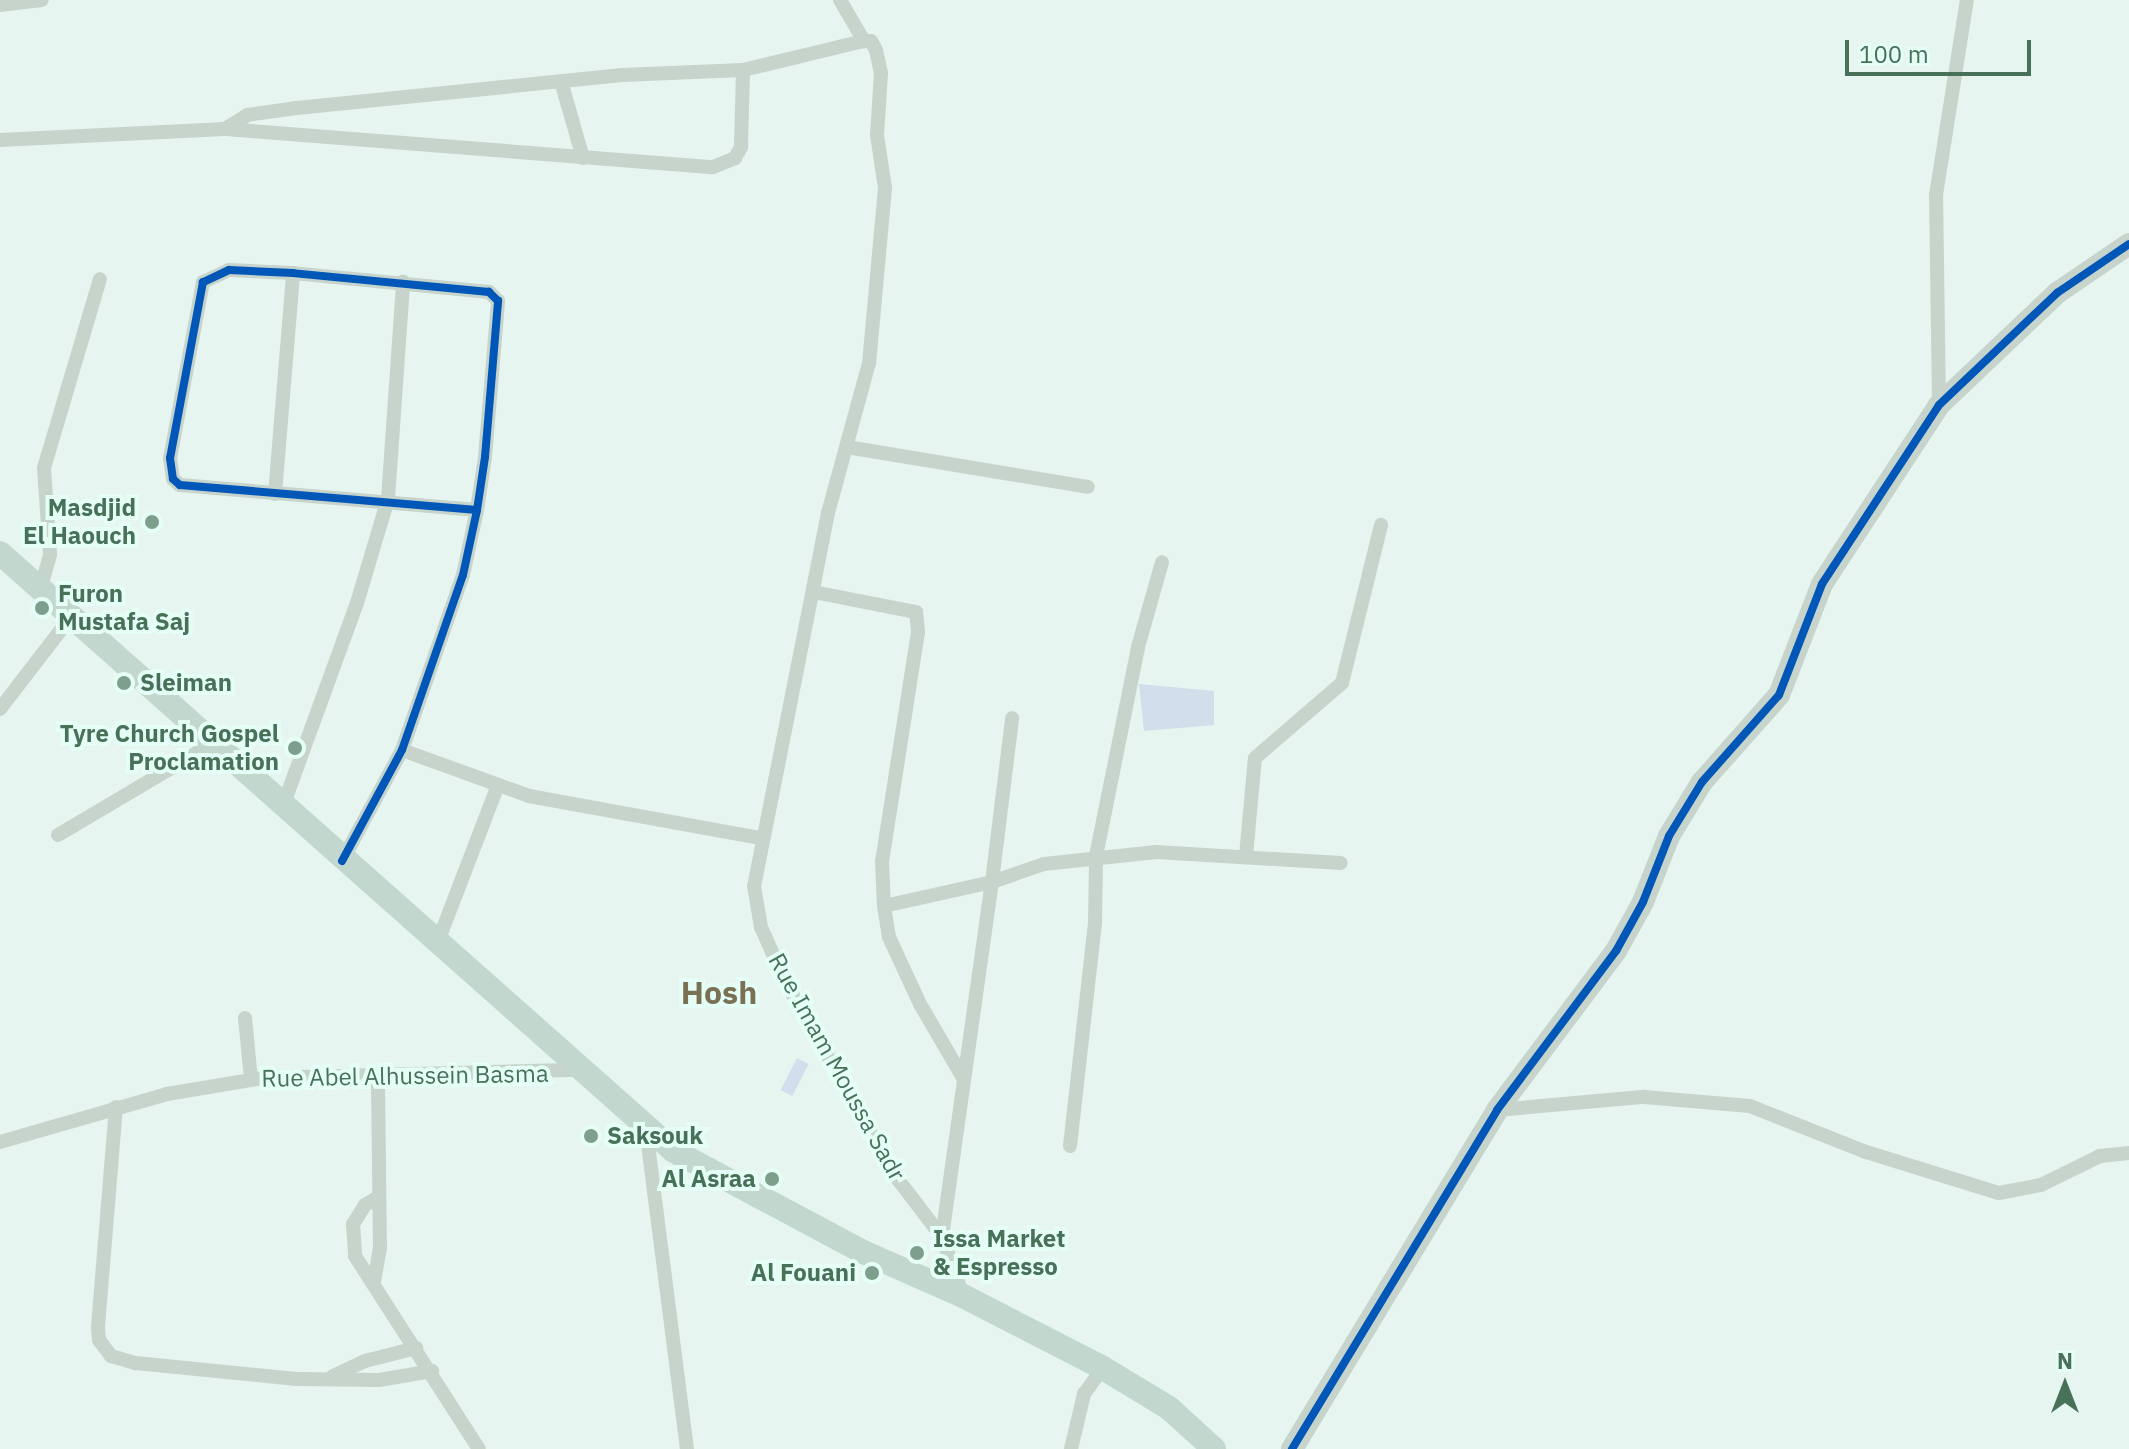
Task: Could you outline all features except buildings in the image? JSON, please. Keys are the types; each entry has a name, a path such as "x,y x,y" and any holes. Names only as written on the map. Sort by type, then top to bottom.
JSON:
{"main road":[{"path":"0,553 646,1129 711,1174 861,1251 963,1296 1103,1368 1169,1408 1214,1449"}],"street":[{"path":"0,5 42,0"},
{"name":"Rue Imam Moussa Sadr","path":"840,0 864,41 871,41 880,60 877,135 885,188 869,363 847,447 759,838 754,886 770,951 893,1173 942,1237 963,1296"},
{"path":"1939,405 1936,195 1967,0"},
{"path":"225,129 247,115 297,108 561,81 743,70 864,41"},
{"path":"0,140 225,129 681,167 725,164 744,139 743,70"},
{"path":"561,81 583,158"},
{"path":"297,108 313,136"},
{"path":"1292,1449 1497,1110 1616,951 1643,902 1669,836 1702,782 1779,695 1822,584 1939,405 2057,293 2129,244"},
{"path":"342,861 402,750 463,575 477,510 498,301 489,292 293,273 218,271 203,282 170,458 173,479 180,485 275,494 388,499 477,510"},
{"path":"275,494 293,273"},
{"path":"40,590 50,554 44,468 100,279"},
{"path":"283,806 357,603 388,499 403,282"},
{"path":"847,447 1088,487"},
{"path":"1246,856 1255,758 1336,690 1347,673 1381,525"},
{"path":"1070,1146 1095,923 1096,856 1136,655 1162,562"},
{"path":"814,592 909,608 918,620 882,861 884,906 895,951 963,1078"},
{"path":"0,709 70,618"},
{"path":"942,1237 1012,718"},
{"path":"58,835 212,744"},
{"path":"402,750 564,805 759,838"},
{"path":"437,944 498,785"},
{"path":"884,906 992,882 1025,867 1096,856 1246,856 1341,863"},
{"path":"245,1018 251,1079"},
{"name":"Rue Abel Alhussein Basma","path":"0,1142 116,1107 251,1079 378,1073 579,1070"},
{"path":"374,1282 380,1248 375,1199 378,1073"},
{"path":"1497,1110 1644,1097 1750,1106 1863,1151 1999,1193 2041,1185 2100,1156 2129,1153"},
{"path":"116,1107 98,1328 104,1349 136,1363 263,1377 333,1376 379,1380 432,1371"},
{"path":"646,1129 687,1449"},
{"path":"375,1199 358,1214 350,1235 355,1256 432,1371 479,1449"},
{"path":"333,1376 365,1361 416,1348"},
{"path":"1071,1449 1084,1394 1103,1368"}],"shaded area":[{"path":"1139,684 1214,691 1214,725 1144,731"},
{"path":"797,1058 809,1064 792,1096 781,1090"}],"cycle path":[{"path":"1292,1449 1497,1110 1616,951 1643,902 1669,836 1702,782 1779,695 1822,584 1939,405 2057,293 2129,244"},
{"path":"342,861 402,750 463,575 477,510 485,457 498,301 489,292 293,273 229,270 203,282 170,458 173,479 180,485 477,510"}],"place":[{"name":"Masdjid El Haouch","path":"152,522"},
{"name":"Furon Mustafa Saj","path":"42,608"},
{"name":"Sleiman","path":"124,683"},
{"name":"Tyre Church Gospel Proclamation","path":"295,748"},
{"name":"Saksouk","path":"591,1136"},
{"name":"Al Asraa","path":"772,1179"},
{"name":"Issa Market & Espresso","path":"917,1253"},
{"name":"Al Fouani","path":"872,1273"}],"district":[{"name":"Hosh","path":"719,992"}]}
